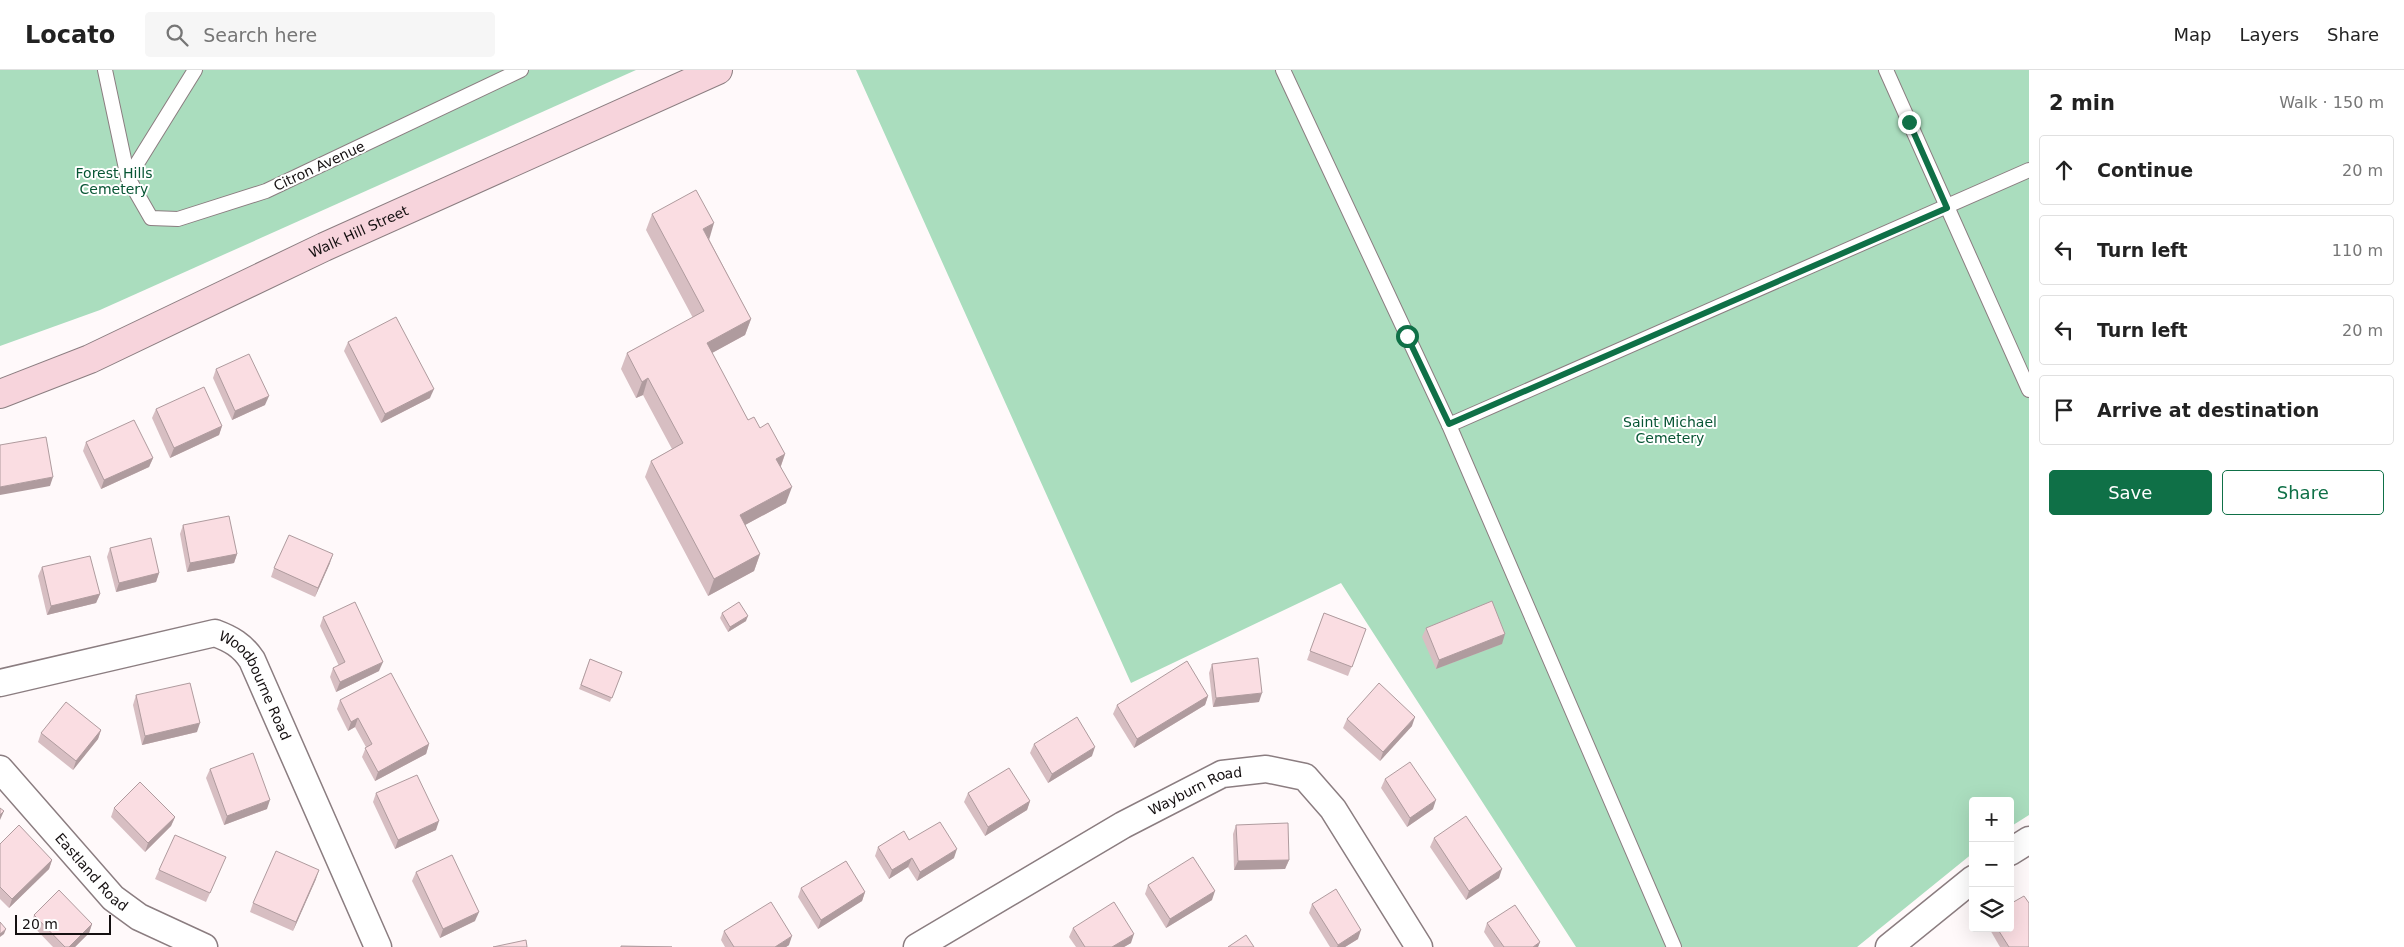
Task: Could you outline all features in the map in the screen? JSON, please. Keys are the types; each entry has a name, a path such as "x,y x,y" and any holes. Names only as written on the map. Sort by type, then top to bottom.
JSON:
{"main road":[{"name":"Walk Hill Street","path":"0,394 90,359 324,247 718,70"}],"street":[{"name":"Woodbourne Road","path":"0,683 215,633 233,640 252,660 378,947"},
{"name":"Eastland Road","path":"0,769 113,898 139,917 204,947"},
{"name":"Wayburn Road","path":"917,947 1123,825 1222,774 1266,769 1305,777 1333,809 1418,947"},
{"path":"2014,849 2029,840"},
{"path":"1889,947 1969,882"}],"lane":[{"path":"105,70 128,178"},
{"path":"128,178 195,70"},
{"name":"Citron Avenue","path":"128,178 151,218 178,219 266,191 521,70"},
{"path":"1283,70 1449,424 1674,947"},
{"path":"1886,70 2029,390"},
{"path":"1449,424 1947,208 2029,170"}],"green space":[{"name":"Forest Hills Cemetery","path":"0,70 636,70 100,310 0,346"},
{"name":"Saint Michael Cemetery","path":"856,70 2029,70 2029,815 2014,824 2014,797 1969,797 1969,856 1857,947 1576,947 1341,583 1131,683"}],"building":[{"path":"696,190 714,223 703,229 751,319 707,343 748,420 754,417 760,428 768,423 785,454 776,459 792,487 740,515 760,554 714,579 651,461 683,443 648,378 642,382 627,353 704,311 652,214"},
{"path":"396,317 434,389 385,414 348,342"},
{"path":"249,354 269,396 235,411 216,369"},
{"path":"204,387 222,426 174,448 156,409"},
{"path":"134,420 153,458 104,480 86,442"},
{"path":"46,437 53,477 0,487 0,445"},
{"path":"229,516 237,554 190,563 183,525"},
{"path":"289,535 333,554 318,588 274,568"},
{"path":"151,538 159,573 119,583 110,548"},
{"path":"90,556 100,594 51,606 42,567"},
{"path":"1492,601 1505,634 1439,660 1426,628"},
{"path":"355,602 383,662 340,682 333,668 345,662 323,617"},
{"path":"739,602 748,616 730,627 722,613"},
{"path":"1324,613 1366,629 1352,667 1310,651"},
{"path":"1258,658 1262,693 1216,698 1212,664"},
{"path":"590,659 622,672 612,698 581,685"},
{"path":"1187,661 1208,696 1137,739 1117,705"},
{"path":"391,673 429,744 378,772 365,748 372,744 358,718 351,722 340,700"},
{"path":"190,683 200,723 145,736 136,695"},
{"path":"1379,683 1415,717 1383,752 1347,719"},
{"path":"66,702 101,730 76,761 41,733"},
{"path":"1077,717 1095,747 1052,774 1034,744"},
{"path":"253,753 270,800 227,816 210,769"},
{"path":"1410,762 1436,800 1410,818 1385,779"},
{"path":"1009,768 1030,801 988,827 968,793"},
{"path":"417,775 439,821 398,840 376,793"},
{"path":"140,782 175,817 148,843 114,808"},
{"path":"1466,816 1502,869 1469,891 1434,838"},
{"path":"940,822 957,849 920,872 912,858 892,870 878,847 904,831 909,840"},
{"path":"1288,823 1289,860 1238,861 1236,825"},
{"path":"19,825 52,860 12,899 0,887 0,844"},
{"path":"175,835 226,857 210,893 159,870"},
{"path":"276,851 319,870 296,922 253,903"},
{"path":"452,855 479,912 443,929 416,872"},
{"path":"1193,857 1215,891 1170,919 1148,885"},
{"path":"846,861 865,892 821,920 801,888"},
{"path":"1336,889 1361,930 1338,945 1312,904"},
{"path":"59,890 92,924 69,947 65,947 34,915"},
{"path":"2024,896 2029,903 2029,947 2009,947 2000,932 2014,932 2014,902"},
{"path":"771,902 792,936 775,947 734,947 724,931"},
{"path":"1114,902 1134,934 1112,947 1085,947 1073,928"},
{"path":"1515,905 1540,942 1533,947 1504,947 1487,923"},
{"path":"0,922 6,929 0,934"},
{"path":"1246,935 1254,947 1228,947"},
{"path":"526,940 527,947 493,947"},
{"path":"621,946 672,947 621,947"}],"route":[{"path":"1407,336 1449,424 1947,208 1909,122"}]}
